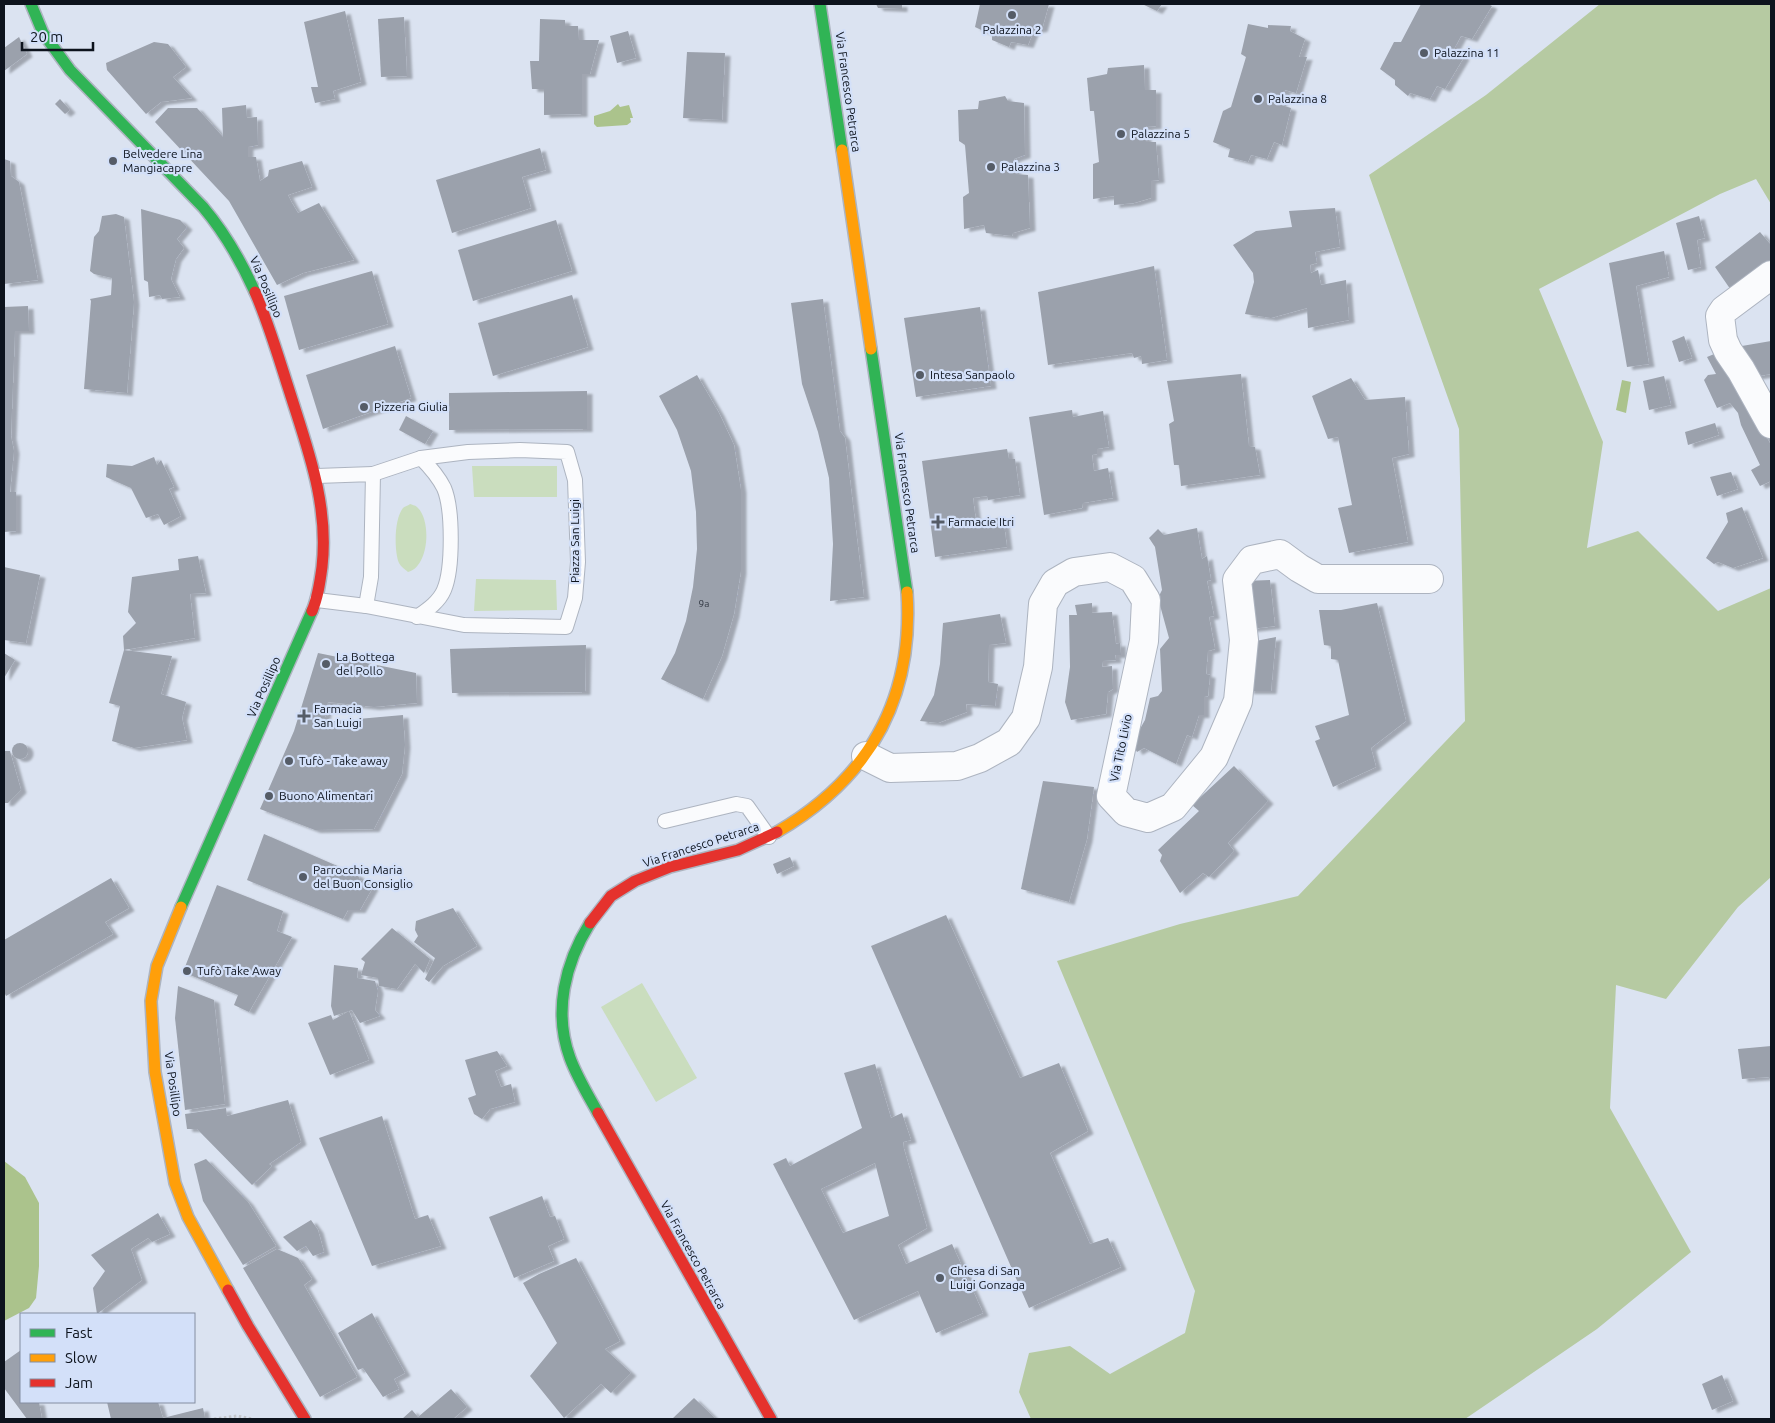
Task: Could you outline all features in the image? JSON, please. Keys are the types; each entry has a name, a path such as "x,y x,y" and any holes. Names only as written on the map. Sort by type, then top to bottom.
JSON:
{"street":[{"name":"Via Posillipo","path":"31,4 47,41 68,69 204,208 223,232 239,258 267,323 317,476 324,524 323,560 317,600 172,928 157,966 151,1001 155,1072 175,1183 188,1217 248,1326 305,1419"},
{"name":"Via Francesco Petrarca","path":"770,1419 590,1100 569,1056 563,1021 563,992 567,969 582,936 596,912 618,890 662,870 737,850 769,838 794,822 845,782 866,756 887,715 902,672 908,630 907,593 820,4"},
{"path":"1771,275 1724,310 1720,316 1723,340 1728,351 1741,370 1771,424"},
{"name":"Via Tito Livio","path":"866,756 890,768 957,766 980,758 1009,742 1026,718 1038,666 1042,604 1055,583 1074,572 1110,567 1133,579 1146,600 1144,641 1111,796 1126,812 1148,818 1173,808 1214,757 1238,701 1244,640 1237,580 1252,560 1280,554 1318,579 1429,579"}],"lane":[{"name":"Piazza San Luigi","path":"317,476 373,474 421,458 494,451 567,452 575,480 578,562 575,598 566,628 464,625 366,606 317,600"},
{"path":"417,617 433,605 444,590 450,561 450,518 445,490 436,473 421,458"},
{"path":"366,606 371,577 373,474"},
{"path":"665,821 736,804 747,806 769,838"}],"path":[{"path":"214,1419 237,1416 252,1419"}],"shaded area":[{"path":"1600,4 1771,4 1771,204 1756,179 1720,194 1539,289 1603,442 1587,548 1638,531 1718,611 1771,588 1771,877 1738,907 1666,999 1616,985 1610,1108 1691,1252 1597,1329 1465,1419 1031,1419 1019,1392 1029,1353 1070,1346 1110,1374 1185,1333 1195,1291 1057,961 1180,924 1298,896 1465,721 1459,429 1369,175 1486,95"},
{"path":"618,104 620,107 629,105 633,118 630,118 631,122 627,125 597,127 594,124 594,116 610,111"},
{"path":"1622,380 1631,382 1626,413 1616,410"},
{"path":"472,466 557,466 557,497 474,497"},
{"path":"410,504 416,506 422,513 425,522 426,542 420,562 408,572 402,567 397,558 396,527 403,508"},
{"path":"476,579 556,580 557,610 474,611"},
{"path":"642,983 697,1078 656,1102 601,1007"},
{"path":"4,1161 25,1177 39,1203 39,1266 36,1298 29,1308 4,1321"}],"building":[{"path":"876,4 902,4 902,9 878,8"},
{"name":"Palazzina 2","path":"980,4 1049,4 1042,29 1034,30 1028,45 1011,42 1009,47 992,40 992,35 975,27"},
{"path":"1142,4 1162,4 1157,11"},
{"name":"Palazzina 11","path":"1421,4 1488,4 1492,6 1472,39 1461,36 1454,49 1464,57 1445,89 1437,86 1430,99 1410,93 1408,96 1395,85 1395,80 1380,69 1394,42 1401,42"},
{"path":"345,11 361,82 333,91 335,99 315,103 311,87 318,87 304,22"},
{"path":"404,17 407,76 381,77 378,19"},
{"path":"540,19 565,20 565,26 578,26 579,40 599,40 590,74 582,74 582,114 544,115 544,89 532,89 530,61 539,61"},
{"name":"Palazzina 8","path":"1248,24 1268,28 1268,25 1291,26 1290,31 1305,39 1299,57 1307,57 1296,93 1285,90 1281,105 1291,108 1282,145 1274,142 1267,159 1251,155 1248,162 1228,157 1230,149 1213,142 1223,111 1231,107 1246,57 1241,54"},
{"path":"628,31 636,58 617,63 610,36"},
{"path":"19,37 27,54 4,71 4,48"},
{"path":"154,42 168,44 186,67 173,77 192,98 161,102 146,114 107,70 106,63"},
{"path":"687,52 725,53 722,120 683,118"},
{"name":"Palazzina 5","path":"1144,65 1145,90 1156,90 1156,126 1146,127 1146,142 1156,142 1159,180 1151,181 1151,198 1134,203 1114,205 1114,196 1093,199 1093,164 1099,162 1094,111 1090,111 1087,78 1107,74 1108,68"},
{"name":"Palazzina 3","path":"1005,96 1008,101 1024,103 1025,155 1014,159 1016,174 1028,175 1030,228 1013,233 1012,236 986,233 984,225 964,229 963,197 969,193 965,145 959,141 958,110 978,109 979,101"},
{"path":"60,99 70,110 65,114 55,104"},
{"path":"246,105 247,118 257,117 258,145 248,147 248,157 256,157 260,181 268,176 269,170 302,161 312,187 288,195 292,203 298,213 319,203 354,260 303,273 277,285 229,201 155,122 168,108 197,108 223,137 222,108"},
{"path":"540,148 546,170 522,177 531,208 452,233 436,180"},
{"path":"4,159 10,161 11,176 19,182 38,280 4,284"},
{"path":"1335,208 1340,247 1315,252 1317,263 1310,265 1311,273 1318,270 1321,285 1346,280 1349,320 1308,328 1307,308 1271,318 1245,314 1254,282 1253,273 1233,245 1256,231 1292,227 1289,211"},
{"path":"141,209 180,220 187,227 177,239 184,248 176,259 171,279 180,297 162,299 160,295 149,297 148,282 144,280"},
{"path":"116,214 124,217 134,302 127,393 84,389 90,299 111,295 112,278 94,274 90,271 94,237 99,231 102,216"},
{"path":"1699,216 1705,238 1697,240 1701,267 1688,270 1676,223"},
{"path":"556,220 572,271 473,301 458,250"},
{"path":"1760,232 1771,245 1771,262 1733,293 1715,267"},
{"path":"1664,251 1669,277 1636,286 1649,364 1627,367 1609,263"},
{"path":"1154,266 1167,360 1142,364 1141,356 1134,358 1132,353 1048,365 1038,292"},
{"path":"372,271 388,324 299,350 284,296"},
{"path":"572,295 588,347 493,376 478,323"},
{"path":"823,299 840,431 845,438 864,597 830,601 833,544 829,478 818,432 802,384 791,303"},
{"path":"28,306 29,331 15,331 11,436 14,451 10,492 16,492 16,531 4,532 4,307"},
{"path":"980,307 991,386 916,397 904,318"},
{"path":"1684,336 1692,358 1679,362 1672,341"},
{"path":"1771,341 1771,374 1753,377 1736,347"},
{"path":"395,346 411,398 323,429 306,375"},
{"path":"1719,352 1771,445 1771,481 1760,486 1751,470 1760,465 1741,425 1738,413 1730,403 1717,408 1704,380 1708,375 1716,374 1707,357"},
{"path":"1241,374 1249,446 1255,447 1260,475 1181,486 1179,465 1174,465 1169,424 1174,421 1167,381"},
{"path":"697,375 719,413 734,445 741,490 741,571 734,614 722,656 703,699 661,679 675,653 686,621 693,587 697,549 696,512 691,471 677,430 659,396"},
{"path":"1664,376 1671,405 1649,410 1643,381"},
{"path":"1351,378 1365,400 1405,397 1409,454 1392,458 1408,542 1349,553 1338,508 1352,505 1338,437 1328,439 1312,396"},
{"path":"587,391 587,429 449,430 449,393"},
{"path":"1072,410 1073,417 1103,411 1109,447 1097,449 1097,454 1092,455 1094,471 1108,468 1113,498 1083,503 1082,508 1044,515 1029,417"},
{"path":"406,416 433,431 425,444 399,430"},
{"path":"1715,423 1719,435 1688,445 1685,432"},
{"path":"1007,449 1009,459 1015,459 1020,495 988,500 987,496 973,498 976,521 1003,517 1007,547 935,557 922,461"},
{"path":"154,457 157,465 161,460 174,487 169,489 181,516 164,525 158,514 146,518 131,488 106,477 107,464 132,466"},
{"path":"1731,472 1738,489 1717,496 1710,477"},
{"path":"1742,507 1763,558 1733,568 1718,562 1714,564 1706,558 1728,522 1726,513"},
{"path":"1197,528 1202,559 1207,556 1211,580 1207,581 1214,616 1209,617 1215,649 1208,651 1206,674 1210,675 1208,696 1204,697 1204,715 1199,715 1192,737 1187,735 1176,764 1144,748 1137,752 1132,743 1145,720 1150,698 1158,696 1162,691 1160,649 1169,638 1158,598 1162,590 1155,547 1149,538 1158,529 1164,535"},
{"path":"198,556 206,593 190,594 195,638 124,650 123,636 136,623 128,612 132,577 179,570 178,559"},
{"path":"4,567 40,575 26,643 4,640"},
{"path":"1270,580 1275,626 1251,629 1245,581"},
{"path":"1092,603 1092,613 1112,612 1116,644 1120,643 1121,655 1115,655 1116,660 1103,661 1102,667 1112,666 1113,689 1108,692 1106,714 1071,720 1065,702 1070,667 1069,615 1077,615 1075,605"},
{"path":"1377,603 1406,721 1371,748 1376,767 1333,787 1315,741 1320,739 1315,726 1349,715 1338,660 1331,659 1331,646 1324,645 1319,610 1341,610"},
{"path":"1000,614 1006,643 989,645 988,682 998,684 995,706 966,704 967,712 938,723 920,721 934,695 940,664 943,623"},
{"path":"1276,637 1271,691 1248,691 1251,642"},
{"path":"586,645 585,692 452,693 450,649"},
{"path":"124,650 172,656 161,694 186,702 182,718 187,740 134,748 112,741 120,706 109,703"},
{"path":"4,653 15,660 4,678"},
{"path":"318,653 416,673 417,703 374,707 328,702 324,722 403,715 405,745 402,774 374,829 315,830 260,809 294,731"},
{"path":"20,743 28,751 20,759 12,751"},
{"path":"4,751 10,751 21,790 8,803 4,803"},
{"path":"1234,766 1268,801 1228,843 1234,851 1209,877 1203,873 1180,893 1160,861 1162,855 1158,850 1199,811 1192,805"},
{"path":"1043,781 1094,787 1087,839 1069,902 1021,889"},
{"name":"Parrocchia Maria del Buon Consiglio","path":"264,834 358,875 360,880 373,887 360,910 348,910 343,919 247,880"},
{"path":"790,857 794,866 777,874 773,864"},
{"path":"111,878 129,908 105,922 113,934 6,996 4,992 4,940"},
{"path":"217,885 283,911 277,931 292,937 249,1012 234,1005 238,995 183,972"},
{"path":"453,908 477,946 443,966 429,982 425,979 435,958 414,942 418,936 415,930 416,921"},
{"path":"946,915 1020,1078 1059,1063 1088,1131 1050,1153 1090,1244 1108,1238 1121,1267 1029,1308 871,946"},
{"path":"392,928 430,959 424,973 415,964 397,989 379,986 378,978 361,975 365,962 361,959"},
{"path":"334,965 358,968 357,978 375,981 378,991 375,1010 380,1016 360,1023 352,1010 334,1016 331,1006"},
{"path":"178,986 214,1000 225,1104 185,1110 175,1018"},
{"path":"349,1011 369,1060 330,1075 308,1023 331,1015 333,1020"},
{"path":"1771,1046 1771,1083 1769,1077 1742,1079 1738,1049"},
{"path":"497,1051 507,1066 495,1071 501,1087 511,1084 515,1102 490,1109 482,1119 474,1114 468,1098 476,1095 465,1060"},
{"path":"875,1064 891,1118 902,1113 911,1140 903,1142 904,1149 927,1228 898,1245 906,1264 952,1244 983,1313 936,1333 918,1291 854,1320 773,1164 786,1158 790,1166 862,1128 844,1073","holes":["875,1163 889,1216 843,1233 821,1189"]},
{"path":"288,1100 301,1142 269,1164 272,1166 252,1185 197,1129 187,1129 185,1114 226,1108 227,1116"},
{"path":"382,1116 415,1219 428,1215 441,1246 372,1266 319,1138"},
{"path":"206,1159 248,1202 276,1246 243,1265 203,1201 194,1164"},
{"path":"542,1196 550,1217 555,1216 564,1239 548,1246 554,1261 514,1278 489,1217"},
{"path":"158,1213 170,1234 152,1242 148,1238 131,1249 142,1280 98,1313 93,1288 105,1271 91,1255"},
{"path":"311,1220 318,1230 324,1252 313,1256 306,1246 297,1251 283,1237"},
{"path":"277,1249 298,1258 312,1279 304,1285 357,1377 320,1397 243,1268"},
{"path":"576,1258 620,1341 605,1349 631,1373 611,1393 601,1384 564,1418 530,1376 557,1343 523,1283"},
{"path":"372,1313 405,1373 394,1379 399,1389 383,1397 363,1368 358,1370 338,1333"},
{"path":"20,1351 20,1403 39,1403 42,1419 27,1419 4,1388 4,1362"},
{"path":"1722,1375 1733,1401 1712,1410 1702,1384"},
{"path":"451,1389 467,1407 453,1419 402,1419 412,1410 418,1417"},
{"path":"694,1398 716,1419 672,1419"},
{"path":"107,1403 158,1403 163,1418 203,1408 205,1418 200,1419 111,1419"}],"traffic: fast":[{"path":"31,4 43,33 70,70 211,217 232,248 255,292"},
{"path":"820,4 842,150"},
{"path":"871,349 907,592"},
{"path":"181,907 312,611"},
{"path":"590,923 581,938 568,971 564,988 562,1023 570,1058 579,1079 598,1113"}],"traffic: slow":[{"path":"842,150 871,349"},
{"path":"777,832 810,811 838,787 861,761 880,732 893,701 903,667 907,631 907,592"},
{"path":"181,907 157,966 151,1001 155,1072 175,1183 188,1217 228,1290"}],"traffic: jam":[{"path":"255,292 274,342 304,436 320,500 323,544 322,567 320,584 312,611"},
{"path":"590,923 611,896 635,881 670,867 738,850 777,832"},
{"path":"598,1113 771,1419"},
{"path":"228,1290 305,1419"}],"place":[{"name":"Palazzina 2","path":"1012,15"},
{"name":"Palazzina 11","path":"1424,53"},
{"name":"Palazzina 8","path":"1258,99"},
{"name":"Palazzina 5","path":"1121,134"},
{"name":"Belvedere Lina Mangiacapre","path":"113,161"},
{"name":"Palazzina 3","path":"991,167"},
{"name":"Intesa Sanpaolo","path":"920,375"},
{"name":"Pizzeria Giulia","path":"364,407"},
{"name":"Farmacie Itri","path":"938,522"},
{"name":"La Bottega del Pollo","path":"326,664"},
{"name":"Farmacia San Luigi","path":"304,716"},
{"name":"Tufò - Take away","path":"289,761"},
{"name":"Buono Alimentari","path":"269,796"},
{"name":"Parrocchia Maria del Buon Consiglio","path":"303,877"},
{"name":"Tufò Take Away","path":"187,971"},
{"name":"Chiesa di San Luigi Gonzaga","path":"940,1278"}]}
